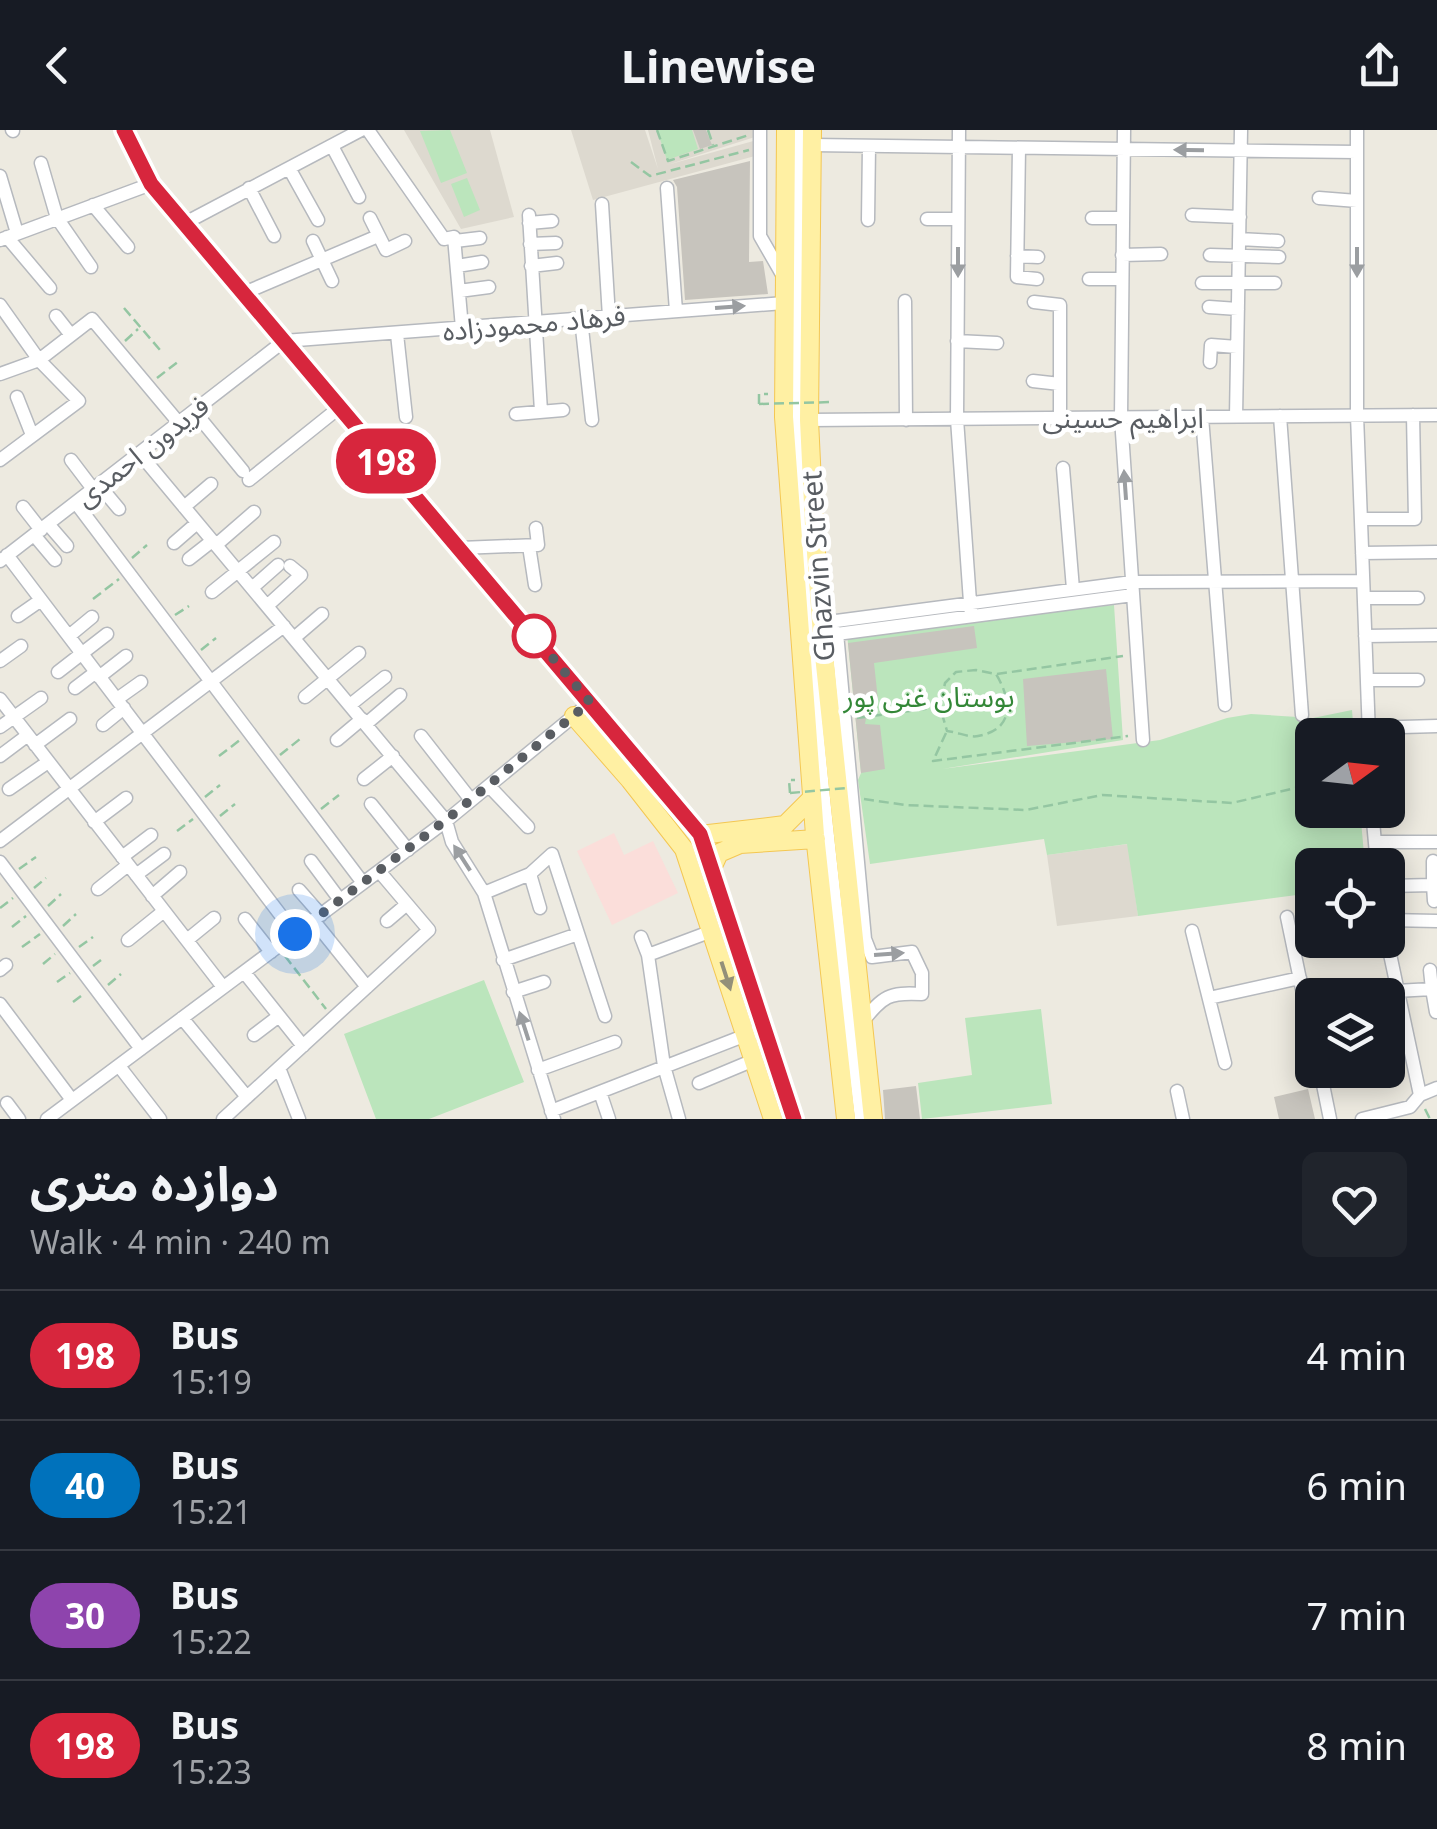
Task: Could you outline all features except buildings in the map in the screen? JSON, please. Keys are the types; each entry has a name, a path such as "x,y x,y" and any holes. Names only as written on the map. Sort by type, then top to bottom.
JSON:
{"main road":[{"path":"124,130 151,184 700,834 794,1119"},
{"name":"Ghazvin Street","path":"786,130 785,435 812,798 846,1119"},
{"name":"Ghazvin Street","path":"808,135 810,420 872,1119"},
{"path":"574,716 684,849 773,1119"},
{"path":"700,834 785,825 812,798"},
{"path":"712,868 719,854 740,844 816,838"}],"street":[{"path":"185,223 364,130 444,239 480,238"},
{"path":"906,130 907,146"},
{"path":"959,130 958,419 970,610"},
{"path":"1063,148 1064,130"},
{"path":"1124,130 1121,418 1143,737"},
{"path":"1236,416 1241,130"},
{"path":"1357,130 1357,416 1367,718"},
{"path":"760,131 760,236 784,278"},
{"path":"860,1119 827,827 806,572 797,391 808,135 870,146 1357,152"},
{"path":"332,146 360,198"},
{"path":"868,220 870,146"},
{"path":"760,148 786,184"},
{"path":"1020,148 1017,277 1037,279"},
{"path":"41,164 57,218 91,267"},
{"path":"289,168 318,220"},
{"path":"0,176 8,236 50,288"},
{"path":"8,236 151,184"},
{"path":"248,188 274,236"},
{"path":"667,188 676,311"},
{"path":"1318,198 1357,201"},
{"path":"602,204 609,317"},
{"path":"93,205 128,247"},
{"path":"1192,215 1240,217"},
{"path":"370,218 386,250 405,241"},
{"path":"1092,218 1122,218"},
{"path":"542,412 529,219 552,220"},
{"path":"927,219 958,219"},
{"path":"244,293 378,236"},
{"path":"455,239 462,328"},
{"path":"1239,239 1278,241"},
{"path":"313,241 332,281"},
{"path":"530,244 556,242"},
{"path":"1122,256 1161,254"},
{"path":"1210,255 1280,257"},
{"path":"1017,256 1038,257"},
{"path":"457,266 482,262"},
{"path":"531,266 557,263"},
{"path":"1089,279 1121,279"},
{"path":"1202,283 1275,282"},
{"path":"459,290 489,287"},
{"path":"904,301 906,420"},
{"path":"1034,302 1060,305 1060,418"},
{"name":"فرهاد محمودزاده","path":"284,341 784,303"},
{"path":"0,305 40,360 79,401 0,460"},
{"path":"1209,307 1238,309"},
{"path":"56,316 70,335"},
{"path":"0,374 40,360 92,319 180,423"},
{"path":"580,319 592,420"},
{"path":"397,334 406,417"},
{"name":"فریدون احمدی","path":"4,558 284,341"},
{"path":"957,342 997,343"},
{"path":"1210,362 1211,345 1237,347"},
{"path":"1033,381 1060,384"},
{"path":"17,397 32,436"},
{"path":"194,411 246,476 340,407"},
{"path":"516,414 563,410"},
{"path":"1361,518 1416,520 1413,415"},
{"name":"ابراهیم حسینی","path":"810,420 1437,415"},
{"path":"1280,416 1302,715"},
{"path":"1202,417 1225,705"},
{"path":"140,454 446,820 452,842 484,893 553,1115 600,1092 764,1028"},
{"path":"71,460 120,510"},
{"path":"1063,468 1074,589"},
{"path":"184,507 211,484"},
{"path":"76,503 363,883"},
{"path":"23,507 41,530 55,560"},
{"path":"189,560 254,512"},
{"path":"174,543 198,523"},
{"path":"460,548 538,545 536,528"},
{"path":"41,530 67,546"},
{"path":"212,592 274,542"},
{"path":"529,546 535,585"},
{"path":"1362,554 1437,552"},
{"path":"4,558 41,600 295,934"},
{"path":"252,588 284,566 301,575 267,606"},
{"path":"862,1022 882,1000 896,992 922,994 922,972 912,952 872,956 865,939 849,790 846,720 826,631 1214,580 1363,582"},
{"path":"970,610 1074,589 1132,589"},
{"path":"1364,598 1418,598"},
{"path":"18,616 41,600"},
{"path":"294,638 322,614"},
{"path":"68,636 92,617"},
{"path":"0,841 284,626"},
{"path":"58,672 107,634"},
{"path":"1365,636 1437,634"},
{"path":"0,661 20,646"},
{"path":"304,697 359,653"},
{"path":"75,688 126,656"},
{"path":"350,705 385,677"},
{"path":"1366,680 1418,680"},
{"path":"103,725 141,682"},
{"path":"336,740 400,695"},
{"path":"0,728 41,698"},
{"path":"0,699 223,987"},
{"path":"52,1117 408,850 590,702"},
{"path":"0,756 70,718"},
{"path":"1405,728 1437,726"},
{"path":"421,736 471,800"},
{"path":"364,779 393,756"},
{"path":"10,789 48,762"},
{"path":"489,786 528,827"},
{"path":"94,822 126,798"},
{"path":"370,804 408,850"},
{"path":"1374,828 1376,848"},
{"path":"129,866 151,835"},
{"path":"1375,842 1437,842"},
{"path":"98,889 129,866 164,854"},
{"path":"484,893 530,874 552,854 605,1016"},
{"path":"311,861 340,900"},
{"path":"1432,861 1434,901"},
{"path":"0,862 141,1049"},
{"path":"223,1119 429,930 379,871"},
{"path":"152,896 180,872"},
{"path":"530,874 540,908"},
{"path":"1405,886 1433,885"},
{"path":"299,890 367,987"},
{"path":"387,921 407,904"},
{"path":"128,940 164,911"},
{"path":"1287,917 1300,978"},
{"path":"187,940 214,918"},
{"path":"245,919 274,949"},
{"path":"1405,920 1437,921"},
{"path":"1192,930 1225,1063"},
{"path":"648,955 712,931"},
{"path":"504,960 578,934"},
{"path":"641,937 648,955 664,1066 679,1119"},
{"path":"1430,970 1436,1012"},
{"path":"244,972 303,1046"},
{"path":"1210,998 1295,979"},
{"path":"514,992 544,982"},
{"path":"1405,991 1432,989"},
{"path":"0,1004 72,1100"},
{"path":"254,1035 279,1016"},
{"path":"182,1018 247,1098"},
{"path":"1405,1031 1420,1095"},
{"path":"538,1070 615,1042"},
{"path":"699,1084 754,1060"},
{"path":"119,1066 160,1119"},
{"path":"279,1068 299,1119"},
{"path":"1324,1088 1330,1119"},
{"path":"1362,1119 1410,1107 1420,1095 1437,1088"},
{"path":"1177,1091 1183,1119"},
{"path":"600,1092 609,1119"},
{"path":"7,1103 19,1119"}],"path":[{"path":"657,130 668,162 760,131"},
{"path":"708,130 714,146"},
{"path":"631,162 650,176 760,148"},
{"path":"124,308 160,350"},
{"path":"117,348 140,326"},
{"path":"148,386 179,360"},
{"path":"759,394 759,404 833,402"},
{"path":"93,599 147,544"},
{"path":"166,622 188,606"},
{"path":"192,657 216,638"},
{"path":"1137,654 996,674 956,672 945,683 940,707 947,732 933,760 1143,737"},
{"path":"947,732 975,738 995,729 1007,716 1008,694 996,674"},
{"path":"846,720 940,707"},
{"path":"219,756 249,732"},
{"path":"271,762 300,739"},
{"path":"789,780 790,792 849,790 872,802 1026,810 1102,795 1232,803 1295,788"},
{"path":"203,813 220,785"},
{"path":"312,816 339,795"},
{"path":"178,831 203,813 235,804"},
{"path":"10,876 36,856"},
{"path":"0,908 22,892"},
{"path":"12,927 61,894"},
{"path":"22,947 76,914"},
{"path":"70,954 92,937"},
{"path":"274,949 334,1018"},
{"path":"99,992 122,974"}],"shaded area":[{"path":"404,130 490,130 514,217 461,229"},
{"path":"571,130 645,130 658,169 648,130 757,130 758,136 667,165 757,140 755,156 593,200"},
{"path":"614,833 624,855 653,841 678,893 612,925 577,851"},
{"path":"1128,844 1138,916 1057,926 1047,855"}],"green space":[{"path":"450,130 467,173 441,183 420,131"},
{"path":"657,130 692,130 698,149 667,160"},
{"path":"467,178 480,210 464,217 451,184"},
{"name":"بوستان غنی پور","path":"1114,605 1123,740 942,769 1160,740 1251,714 1313,718 1295,718 1295,828 1362,828 1363,848 1295,848 1295,895 1138,916 1127,844 1047,855 1044,839 870,864 858,780 861,773 847,634"},
{"path":"1352,710 1353,718 1313,718"},
{"path":"484,980 524,1082 429,1119 376,1119 344,1034"},
{"path":"1041,1009 1052,1104 922,1119 918,1083 972,1075 965,1018"}],"bus line":[{"name":"198","path":"124,130 151,184 700,834 794,1119"}],"route":[{"path":"295,934 446,820 590,702 534,636"}]}
